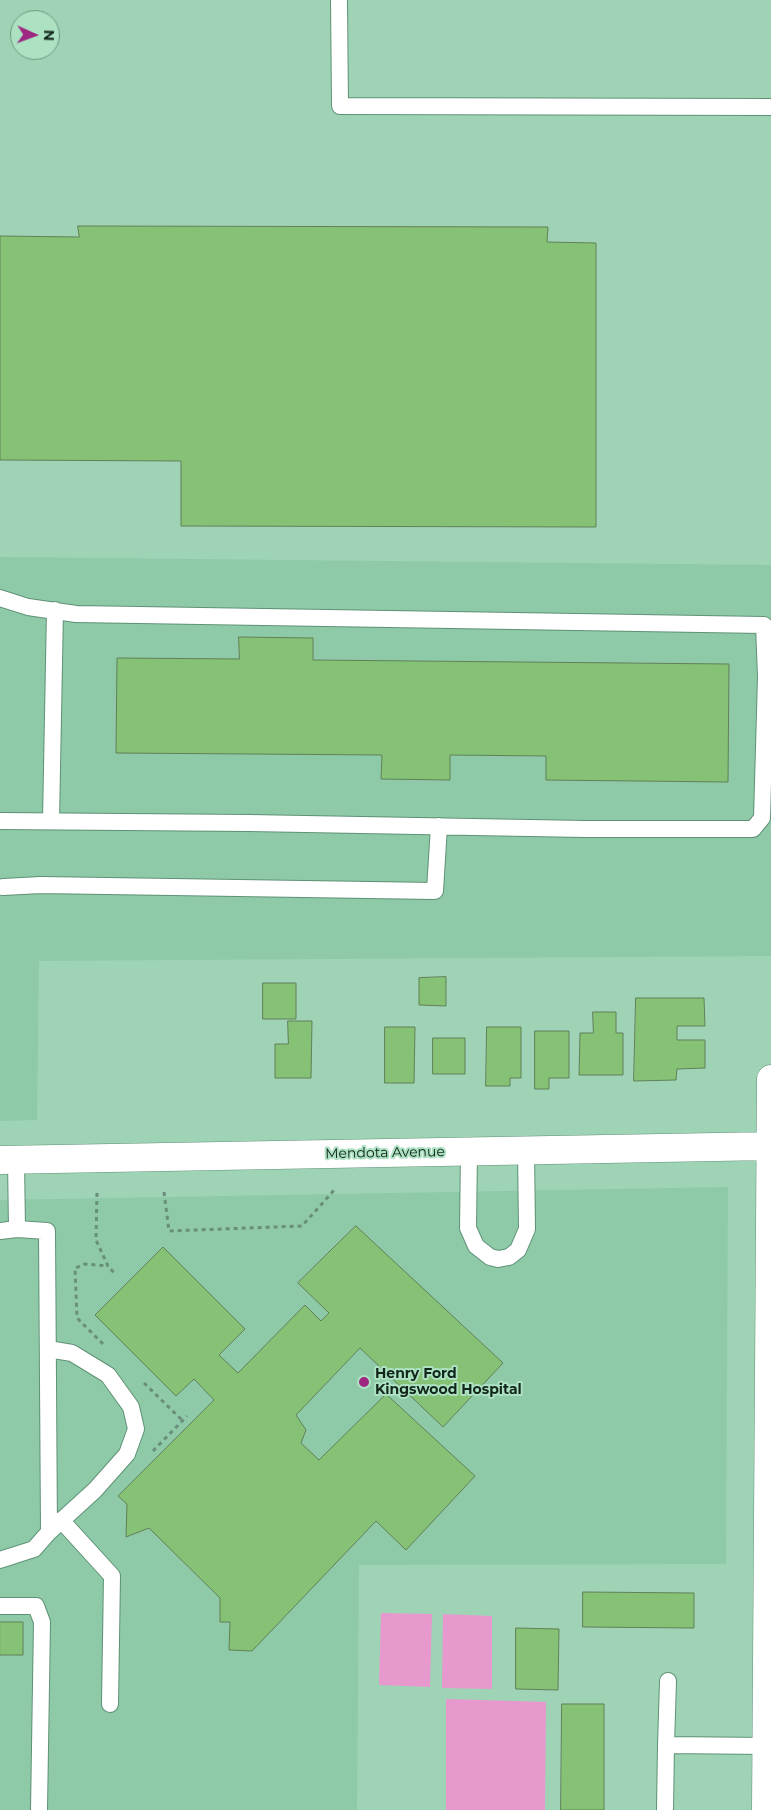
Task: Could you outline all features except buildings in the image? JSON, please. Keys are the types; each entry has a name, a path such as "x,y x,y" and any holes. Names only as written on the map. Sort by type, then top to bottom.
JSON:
{"street":[{"path":"766,1810 771,1079"},
{"name":"Mendota Avenue","path":"8,1160 771,1146"}],"lane":[{"path":"339,0 340,106 771,107"},
{"path":"0,598 28,607 76,614 764,625 766,677 762,818 753,829 585,830 439,826 0,821"},
{"path":"52,821 55,610"},
{"path":"3,887 41,885 435,891 439,826"},
{"path":"469,1151 468,1228 476,1246 490,1257 498,1259 509,1257 518,1250 527,1229 526,1151"},
{"path":"8,1160 16,1229"},
{"path":"0,1231 16,1229 47,1231 49,1532"},
{"path":"0,1560 34,1550 49,1532 94,1490 127,1454 136,1429 131,1407 108,1374 72,1353 48,1349"},
{"path":"62,1520 112,1576 110,1704"},
{"path":"0,1606 36,1606 42,1622 39,1810"},
{"path":"664,1810 668,1681"},
{"path":"666,1745 767,1746"}],"path":[{"path":"164,1192 169,1232 302,1226 336,1188"},
{"path":"97,1193 96,1240 108,1266 115,1274"},
{"path":"105,1345 76,1318 75,1268 85,1264 108,1266"},
{"path":"140,1380 183,1421"},
{"path":"149,1456 187,1416"}],"shaded area":[{"path":"0,557 771,565 771,956 39,961 37,1120 0,1121"},
{"name":"Henry Ford Kingswood Hospital","path":"728,1187 726,1564 359,1565 357,1810 0,1810 0,1200"},
{"path":"381,1613 432,1614 430,1687 379,1685"},
{"path":"443,1614 492,1616 492,1689 442,1688"},
{"path":"446,1699 546,1702 545,1810 446,1810"}],"place":[{"name":"Henry Ford Kingswood Hospital","path":"364,1382"}]}
